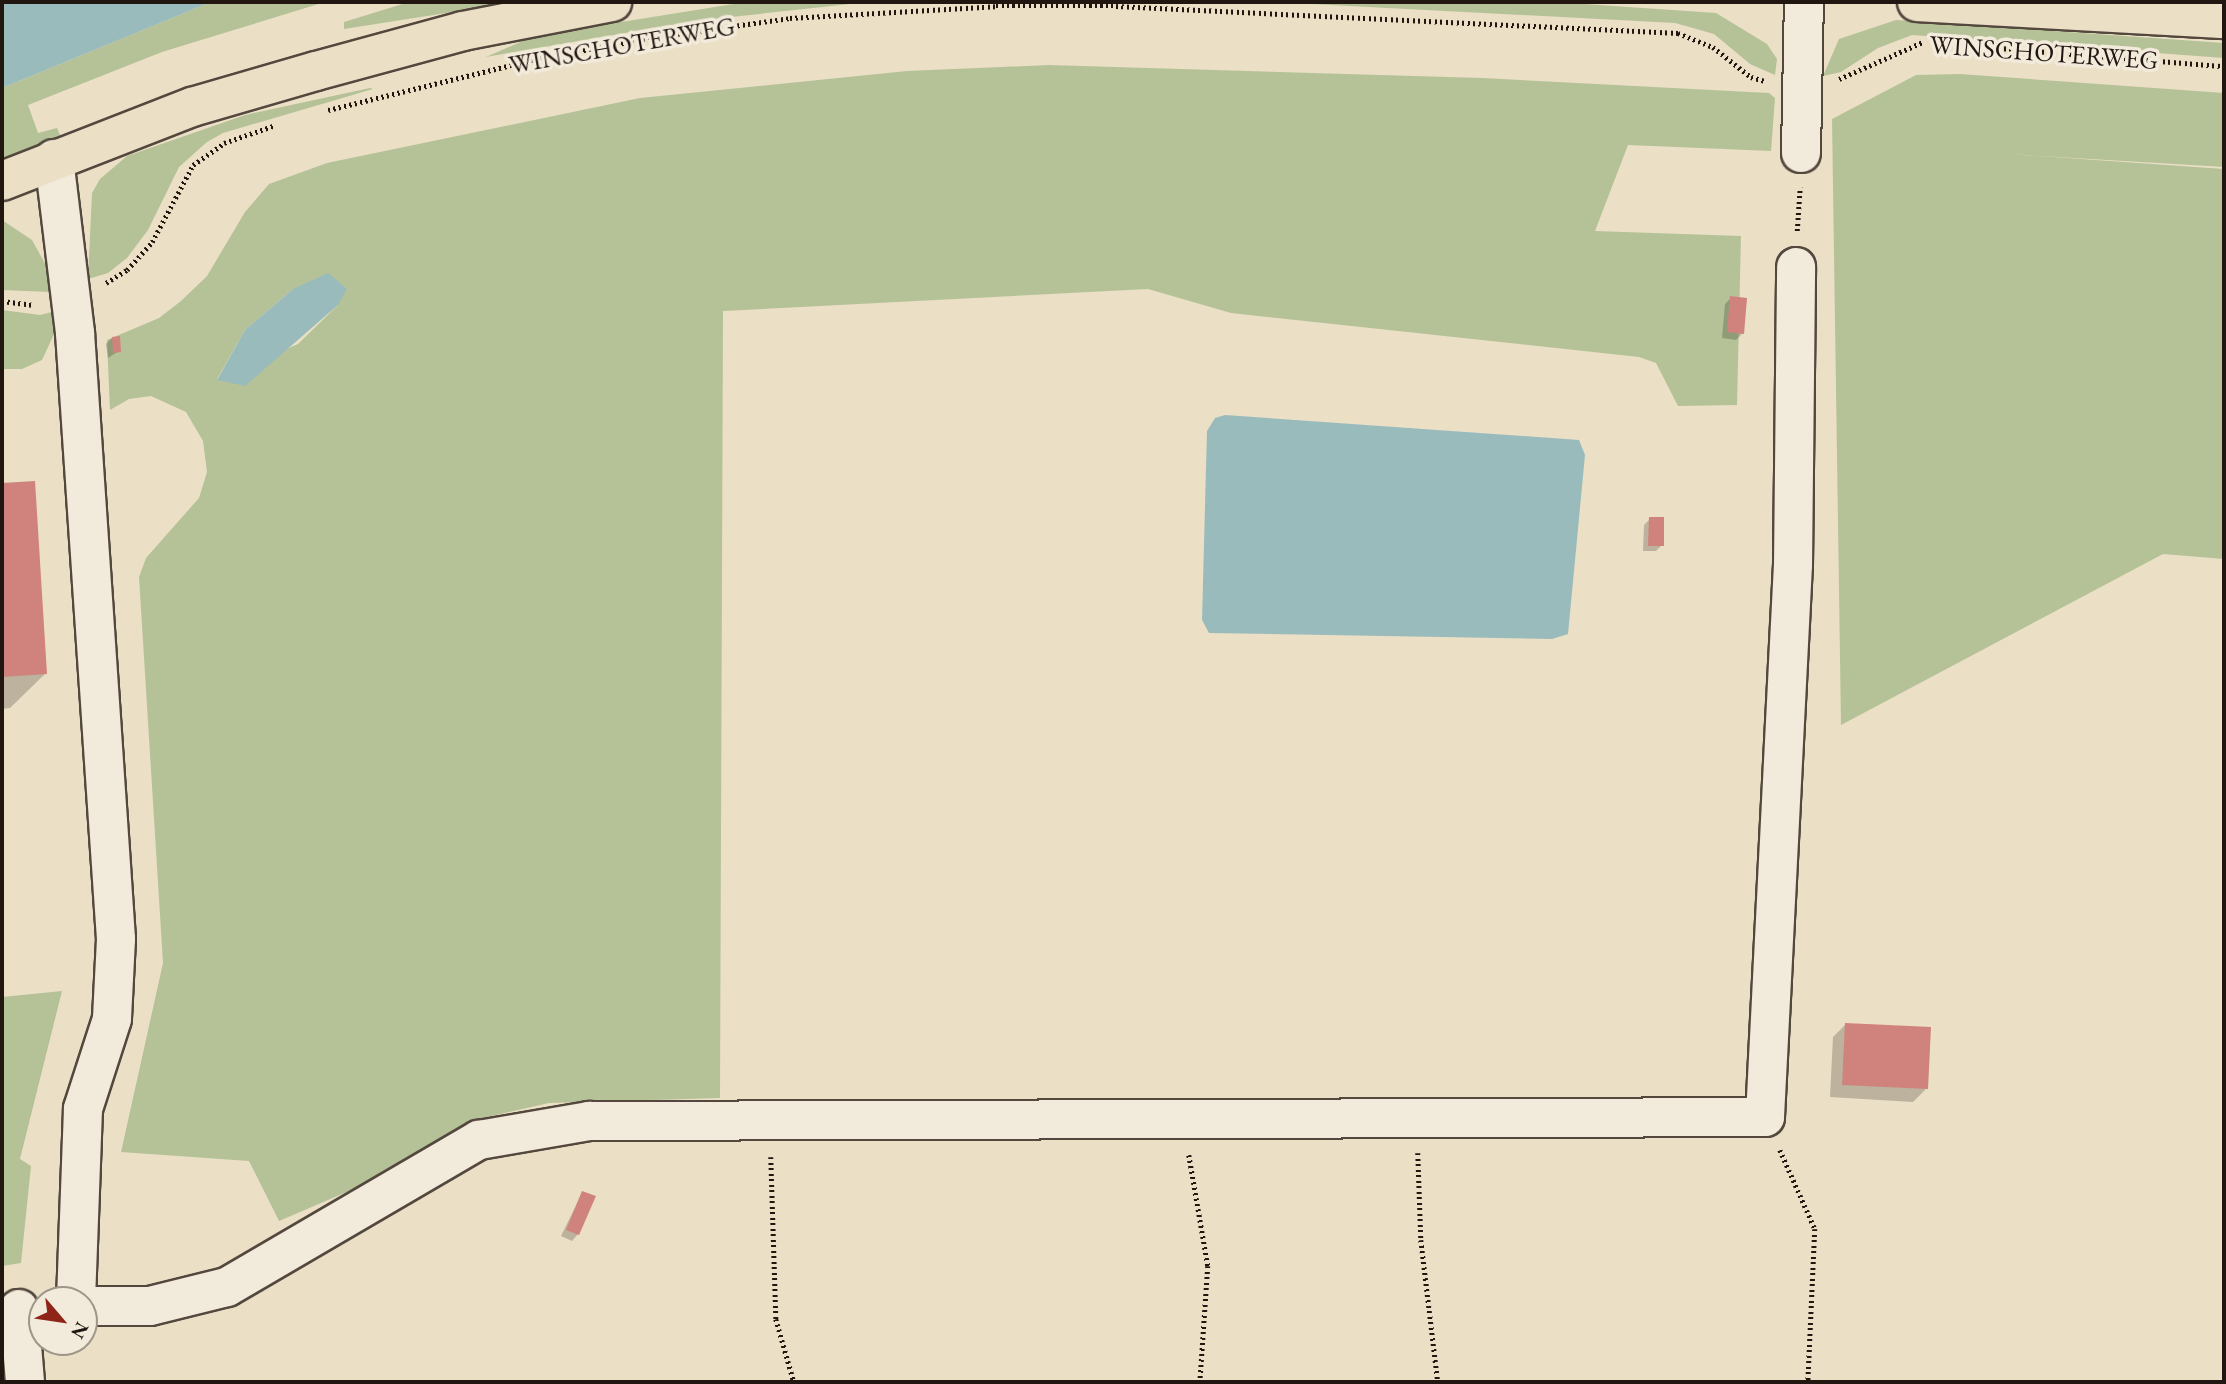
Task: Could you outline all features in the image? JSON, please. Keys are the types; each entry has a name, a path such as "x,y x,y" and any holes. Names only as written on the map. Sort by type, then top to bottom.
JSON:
{"main road":[{"name":"WINSCHOTERWEG","path":"2,181 192,107 463,31 612,2"},
{"name":"WINSCHOTERWEG","path":"1917,2 2171,13 2224,19"},
{"name":"WINSCHOTERWEG","path":"2171,13 2224,7"}],"lane":[{"path":"1801,153 1800,86 1804,2"},
{"path":"54,159 72,295 116,939 112,1019 83,1109 77,1286"},
{"path":"98,1306 150,1306 227,1287 310,1243 479,1140 589,1121 1765,1117 1793,565 1796,267"},
{"path":"21,1309 25,1382"}],"path":[{"name":"WINSCHOTERWEG","path":"320,112 540,58 662,36 790,18 996,6 1130,6 1678,33 1713,47 1751,76 1800,86 1849,78 1920,42 2224,66"},
{"path":"2,301 34,305 116,279 139,259 180,186 208,151 282,122"},
{"path":"1796,267 1801,153"},
{"path":"1765,1117 1815,1229 1808,1382"},
{"path":"1417,1118 1421,1240 1437,1382"},
{"path":"1183,1119 1208,1266 1200,1382"},
{"path":"770,1122 776,1319 794,1382"}],"green space":[{"path":"211,2 325,2 162,52 28,105 38,133 57,128 60,135 54,143 2,164 2,88"},
{"path":"409,2 516,2 344,29 344,22"},
{"path":"746,2 869,2 694,21 486,57 534,36"},
{"path":"1273,2 1556,2 1716,13 1767,44 1777,59 1775,75 1750,64 1714,34 1675,23"},
{"path":"1896,20 2224,43 2224,58 1912,35 1878,48 1841,72 1823,76 1839,39"},
{"path":"1049,65 1482,78 1769,93 1775,98 1771,151 1628,145 1595,231 1741,236 1737,405 1678,406 1656,363 1639,357 1231,313 1148,289 723,311 720,1098 549,1103 483,1118 349,1191 279,1221 249,1161 121,1152 163,963 139,577 146,558 199,498 207,472 203,441 186,412 151,396 129,399 110,410 107,340 159,318 207,276 245,212 269,184 327,163 640,98 907,71","holes":["293,289 338,305 298,344 217,379 245,330"]},
{"path":"1960,74 2224,93 2224,167 2009,154 2224,169 2224,559 2163,554 1841,725 1832,119 1916,75"},
{"path":"373,89 223,133 207,142 179,167 148,230 127,258 108,273 88,279 92,193 100,179 127,156 245,115"},
{"path":"2,220 32,240 47,267 50,292 2,290"},
{"path":"2,310 40,315 56,311 55,332 42,360 22,369 2,369"},
{"path":"62,991 20,1159 31,1166 21,1263 2,1266 2,997"}],"water":[{"path":"2,2 211,2 2,88"},
{"path":"328,273 347,289 338,305 245,386 217,380 245,330 293,289"},
{"path":"1225,415 1579,440 1585,455 1568,634 1552,639 1209,633 1202,620 1207,431 1215,418"}],"building":[{"path":"1730,296 1747,298 1744,334 1727,332"},
{"path":"120,336 121,352 113,353 112,337"},
{"path":"35,481 47,674 2,677 2,483"},
{"path":"1649,517 1664,517 1664,546 1648,546"},
{"path":"1845,1023 1931,1027 1928,1089 1842,1085"},
{"path":"582,1191 596,1196 579,1235 566,1230"}]}
